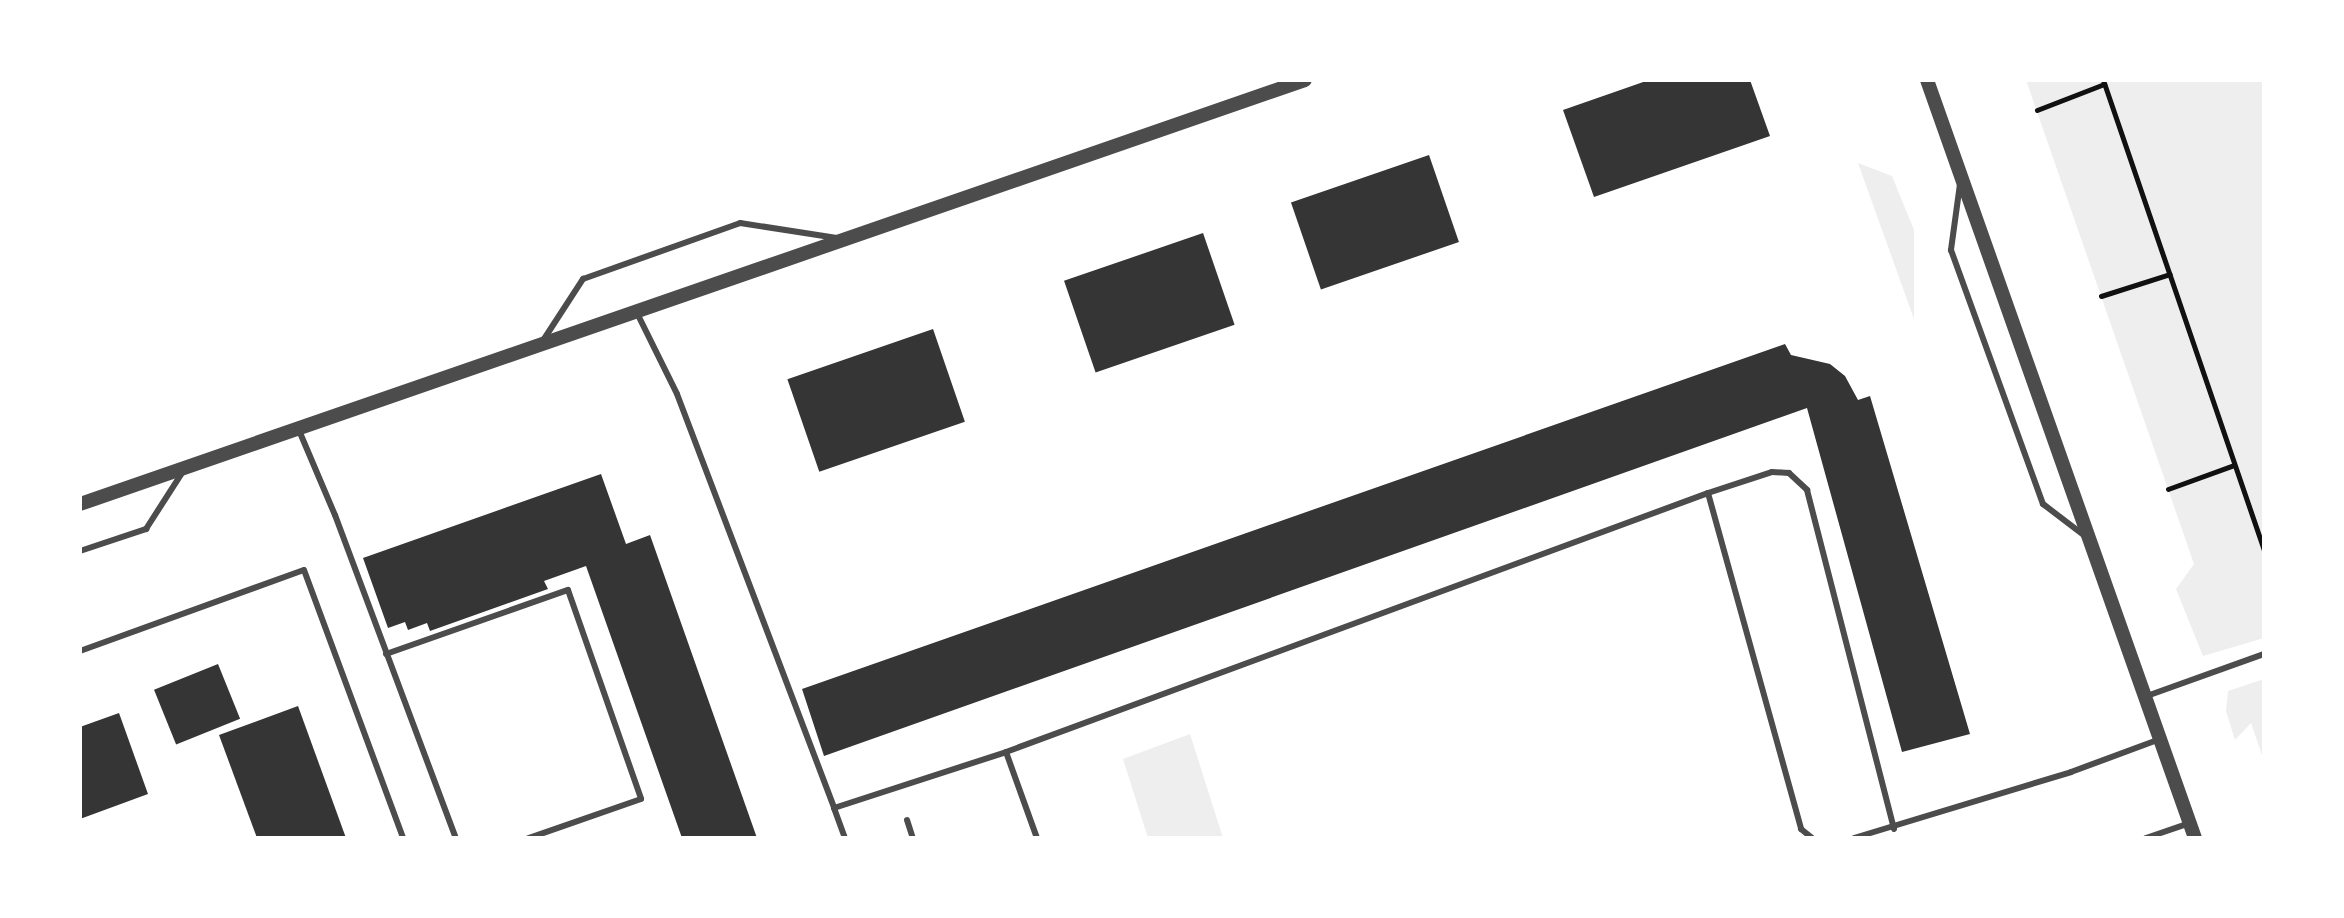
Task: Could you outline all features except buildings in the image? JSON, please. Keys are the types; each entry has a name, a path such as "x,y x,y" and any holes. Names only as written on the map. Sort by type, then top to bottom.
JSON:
{"street":[{"path":"80,504 1305,80"},
{"path":"1913,80 1933,96"},
{"path":"1927,80 2192,831"}],"lane":[{"path":"1961,177 1951,250 2043,504 2090,540"},
{"path":"541,344 583,279 740,223 845,239"},
{"path":"636,311 677,394 845,838"},
{"path":"298,428 335,515 456,838"},
{"path":"80,551 146,529 186,467"},
{"path":"834,808 1006,752 1772,472 1789,473 1807,490 1894,829"},
{"path":"1708,493 1801,829 1812,838"},
{"path":"80,651 304,570 403,838"},
{"path":"386,654 568,590 641,799 529,838"},
{"path":"2144,697 2264,654"},
{"path":"1854,838 1894,829 2071,772 2160,739"},
{"path":"1006,752 1037,838"},
{"path":"907,820 913,838"},
{"path":"2146,838 2192,831"}],"path":[{"path":"2037,110 2104,82 2264,551"},
{"path":"2101,296 2170,274"},
{"path":"2168,489 2234,465"}],"shaded area":[{"path":"2026,80 2264,80 2264,638 2203,656 2176,589 2194,564"},
{"path":"1858,163 1892,176 1914,230 1914,319"},
{"path":"2264,679 2264,761 2251,723 2235,740 2226,711 2228,691"},
{"path":"1190,734 1223,838 1148,838 1123,759"}]}
